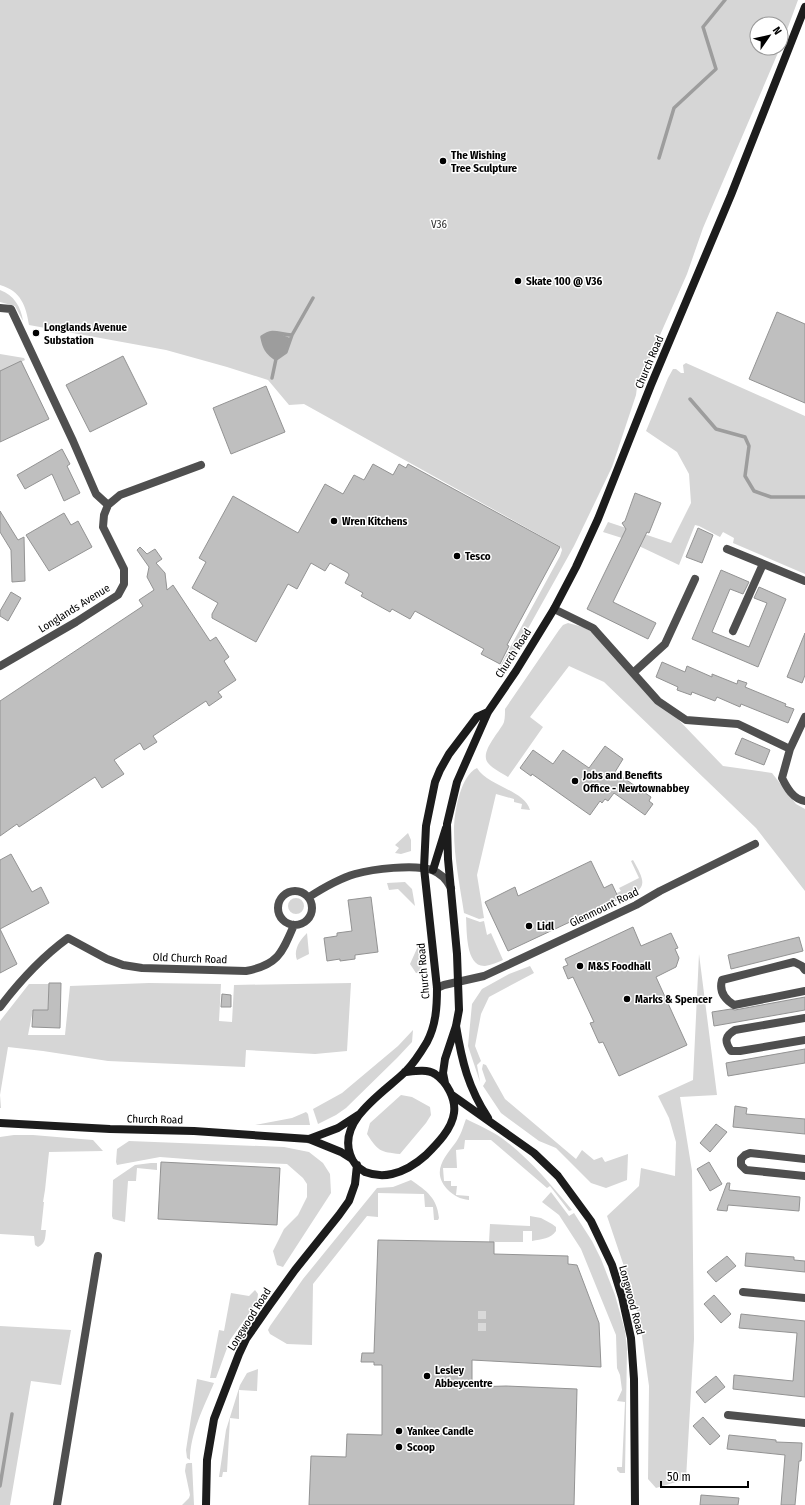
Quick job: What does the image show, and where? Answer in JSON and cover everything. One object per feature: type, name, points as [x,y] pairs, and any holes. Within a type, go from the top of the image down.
[{"type":"street","name":"Church Road","points":[[445,1083],[445,1059],[456,1026],[459,1010],[459,982],[448,859],[447,824],[457,782],[488,712],[516,671],[554,609],[576,567],[598,519],[632,433],[715,234],[805,7]]},
{"type":"street","points":[[0,308],[11,309],[73,441],[96,494],[108,505],[120,495],[201,465]]},
{"type":"street","name":"Longlands Avenue","points":[[0,666],[76,622],[118,595],[124,584],[124,569],[103,527],[104,515],[108,505]]},
{"type":"street","points":[[727,549],[805,581]]},
{"type":"street","points":[[733,631],[763,564]]},
{"type":"street","points":[[633,673],[665,644],[695,579]]},
{"type":"street","points":[[554,609],[593,628],[658,701],[686,720],[738,724],[790,749]]},
{"type":"street","name":"Church Road","points":[[405,1072],[416,1060],[428,1040],[437,1008],[437,988],[424,868],[426,826],[435,782],[449,754],[477,717],[488,712]]},
{"type":"street","points":[[805,716],[790,749],[782,778],[786,787],[798,800],[805,801]]},
{"type":"street","points":[[433,870],[447,824]]},
{"type":"street","name":"Glenmount Road","points":[[437,988],[484,976],[636,904],[755,844]]},
{"type":"street","points":[[308,897],[335,882],[355,874],[393,868],[424,868],[433,870],[444,877],[451,889]]},
{"type":"street","points":[[294,890],[305,893],[308,897],[311,902],[311,913],[305,922],[294,925],[284,921],[280,916],[277,906],[278,901],[284,893],[294,890]]},
{"type":"street","name":"Old Church Road","points":[[4,996],[52,950],[68,938],[107,959],[123,965],[142,968],[246,971],[261,968],[277,957],[287,942],[294,925]]},
{"type":"street","points":[[805,970],[802,966],[794,962],[722,980],[721,984],[723,995],[727,1001],[734,1005],[805,991]]},
{"type":"street","points":[[0,1007],[4,996]]},
{"type":"street","points":[[805,1018],[735,1030],[729,1034],[726,1040],[731,1051],[740,1051],[805,1040]]},
{"type":"street","points":[[456,1026],[466,1074],[479,1103],[490,1120]]},
{"type":"street","points":[[427,1071],[435,1074],[445,1083],[452,1095],[454,1113],[448,1129],[419,1162],[404,1171],[387,1176],[364,1171],[354,1162],[348,1150],[351,1129],[360,1114],[370,1102],[405,1072],[427,1071]]},
{"type":"street","name":"Longwood Road","points":[[452,1095],[490,1120],[534,1153],[558,1176],[591,1221],[612,1265],[622,1297],[631,1338],[634,1387],[635,1505]]},
{"type":"street","name":"Church Road","points":[[308,1139],[338,1128],[360,1114]]},
{"type":"street","name":"Church Road","points":[[0,1123],[110,1129],[194,1131],[308,1139],[341,1152],[354,1162]]},
{"type":"street","points":[[805,1159],[750,1153],[741,1159],[741,1165],[746,1170],[805,1176]]},
{"type":"street","name":"Longwood Road","points":[[206,1505],[207,1460],[214,1419],[239,1354],[246,1339],[269,1306],[349,1201],[355,1184],[354,1162]]},
{"type":"street","points":[[56,1505],[98,1256]]},
{"type":"street","points":[[743,1292],[805,1298]]},
{"type":"street","points":[[728,1414],[805,1423]]},
{"type":"green space","name":"V36","points":[[0,0],[798,0],[789,24],[789,16],[749,16],[749,56],[777,56],[703,228],[687,274],[637,387],[636,395],[612,467],[574,546],[505,670],[500,666],[560,556],[562,550],[561,547],[304,404],[289,405],[268,380],[166,350],[29,325],[24,306],[18,295],[0,285]]},
{"type":"green space","points":[[0,290],[13,298],[19,306],[23,321],[15,306],[0,302]]},
{"type":"green space","points":[[0,354],[24,358],[25,360],[0,372]]},
{"type":"green space","points":[[686,363],[805,416],[805,574],[733,543],[734,538],[723,532],[720,537],[695,525],[679,565],[622,538],[603,532],[608,522],[671,543],[691,503],[689,474],[677,452],[646,431],[673,369],[684,373],[683,365]]},
{"type":"green space","points":[[568,623],[583,627],[597,635],[723,766],[772,773],[796,804],[805,809],[805,891],[756,828],[604,682],[569,666],[530,717],[543,727],[508,777],[488,763],[486,753],[504,722],[505,709],[559,630],[563,625]]},
{"type":"green space","points":[[477,768],[489,779],[521,798],[530,810],[521,809],[522,804],[514,802],[514,799],[496,794],[477,875],[484,918],[479,919],[464,913],[454,841],[455,815],[459,796],[466,779],[471,772]]},
{"type":"green space","points":[[408,833],[411,840],[411,851],[401,854],[395,853],[399,848],[395,845]]},
{"type":"green space","points":[[633,860],[641,876],[642,886],[635,893],[619,901],[617,893],[621,891],[619,888],[639,878],[631,861]]},
{"type":"green space","points":[[405,882],[412,889],[415,906],[398,889],[389,890],[387,883]]},
{"type":"green space","points":[[296,898],[303,903],[304,906],[299,913],[296,914],[289,909],[288,906],[293,899]]},
{"type":"green space","points":[[466,917],[480,922],[484,921],[487,935],[491,933],[503,960],[485,966],[478,965],[470,954],[468,946]]},
{"type":"green space","points":[[307,933],[309,954],[297,960],[297,949]]},
{"type":"green space","points":[[419,944],[422,972],[416,973],[410,964]]},
{"type":"green space","points":[[699,954],[717,1095],[680,1097],[692,1171],[694,1339],[686,1479],[656,1488],[648,1479],[649,1386],[641,1329],[632,1290],[607,1216],[639,1186],[641,1168],[675,1176],[676,1142],[669,1118],[658,1096],[693,1080]]},
{"type":"green space","points":[[530,966],[534,973],[489,997],[481,1014],[475,1046],[481,1061],[477,1065],[480,1082],[468,1046],[472,1004],[482,989],[509,974]]},
{"type":"green space","points":[[149,983],[221,984],[219,1021],[232,1022],[234,985],[351,983],[347,1051],[315,1054],[246,1050],[245,1067],[108,1061],[8,1047],[0,1095],[0,1021],[29,984],[49,984],[48,1010],[33,1010],[28,1035],[65,1035],[70,986]]},
{"type":"green space","points":[[413,1030],[412,1042],[397,1058],[346,1108],[318,1124],[313,1109],[342,1093],[398,1046]]},
{"type":"green space","points":[[483,1064],[486,1065],[505,1099],[576,1159],[582,1150],[594,1160],[602,1157],[605,1162],[628,1154],[627,1180],[606,1188],[591,1183],[556,1148],[539,1141],[501,1113],[483,1086],[486,1081],[482,1069]]},
{"type":"green space","points":[[401,1095],[412,1097],[430,1107],[431,1115],[400,1154],[380,1150],[367,1134],[370,1123]]},
{"type":"green space","points":[[306,1112],[308,1114],[310,1125],[255,1125],[292,1118]]},
{"type":"green space","points":[[466,1119],[494,1133],[513,1147],[540,1173],[572,1210],[569,1211],[550,1186],[547,1188],[491,1140],[465,1140],[464,1149],[456,1150],[457,1168],[443,1168],[444,1181],[451,1181],[451,1186],[457,1186],[456,1195],[469,1196],[469,1200],[457,1197],[447,1189],[440,1176],[441,1164],[459,1137]]},
{"type":"green space","points":[[33,1135],[93,1140],[103,1151],[49,1152],[41,1230],[46,1230],[45,1240],[38,1247],[35,1245],[34,1236],[0,1234],[0,1137]]},
{"type":"green space","points":[[129,1141],[284,1147],[309,1152],[323,1163],[330,1174],[331,1193],[283,1267],[277,1265],[273,1251],[284,1229],[298,1215],[307,1197],[307,1184],[303,1178],[287,1164],[160,1157],[117,1165],[117,1149]]},
{"type":"green space","points":[[157,1163],[157,1170],[137,1168],[136,1181],[128,1181],[125,1222],[113,1219],[113,1180],[135,1165]]},
{"type":"green space","points":[[411,1180],[422,1188],[433,1200],[438,1211],[438,1220],[434,1220],[433,1207],[425,1207],[424,1194],[378,1193],[378,1217],[367,1216],[313,1284],[312,1345],[287,1344],[270,1334],[268,1330],[270,1326],[303,1279],[377,1188],[393,1187]]},
{"type":"green space","points":[[551,1192],[569,1216],[574,1213],[592,1241],[601,1259],[615,1295],[625,1331],[627,1349],[625,1473],[620,1473],[617,1470],[617,1467],[622,1467],[625,1402],[617,1401],[622,1390],[620,1375],[617,1368],[616,1335],[581,1249],[559,1215],[542,1202]]},
{"type":"green space","points":[[530,1216],[541,1218],[552,1224],[556,1227],[556,1231],[548,1237],[532,1241],[532,1231],[523,1231],[523,1242],[489,1242],[490,1224],[530,1226]]},
{"type":"green space","points":[[255,1290],[258,1294],[257,1302],[230,1340],[216,1378],[210,1378],[219,1330],[224,1331],[231,1293],[249,1296]]},
{"type":"green space","points":[[0,1326],[71,1330],[61,1385],[31,1381],[10,1505],[0,1505]]},
{"type":"green space","points":[[258,1369],[257,1391],[239,1390],[239,1419],[230,1418],[227,1472],[223,1472],[222,1477],[219,1477],[226,1430],[240,1385],[247,1373]]},
{"type":"green space","points":[[197,1379],[214,1383],[195,1430],[192,1440],[190,1460],[187,1458],[186,1450]]},
{"type":"green space","points":[[192,1463],[194,1505],[182,1505],[190,1495],[185,1471],[186,1464]]},
{"type":"shaded area","points":[[275,332],[290,338],[286,352],[276,359],[270,355],[263,343],[263,336],[267,333]]},
{"type":"building","points":[[777,312],[805,324],[805,403],[749,379]]},
{"type":"building","points":[[123,356],[147,404],[90,432],[66,385]]},
{"type":"building","points":[[21,361],[49,419],[0,442],[0,371]]},
{"type":"building","points":[[266,386],[285,432],[231,454],[213,408]]},
{"type":"building","points":[[62,449],[70,464],[67,466],[80,493],[64,501],[52,474],[25,489],[17,475]]},
{"type":"building","points":[[373,464],[393,475],[399,464],[406,468],[408,464],[560,547],[507,645],[509,646],[500,664],[481,654],[484,649],[415,611],[410,619],[392,609],[390,612],[361,596],[363,593],[345,583],[349,575],[348,573],[330,563],[325,571],[311,563],[297,589],[288,584],[256,642],[212,618],[212,614],[218,603],[192,588],[206,562],[199,558],[233,496],[298,533],[325,484],[343,494],[354,475],[364,480]]},
{"type":"building","points":[[635,493],[661,503],[649,533],[647,532],[613,602],[656,623],[648,639],[587,609],[626,529],[622,523],[625,521]]},
{"type":"building","points":[[0,511],[18,540],[24,537],[25,581],[12,582],[11,550],[0,532]]},
{"type":"building","points":[[64,513],[71,525],[78,521],[92,547],[49,571],[26,535]]},
{"type":"building","points":[[698,528],[713,535],[702,563],[686,557]]},
{"type":"building","points":[[140,547],[147,554],[155,549],[162,559],[156,563],[165,573],[167,590],[173,585],[210,641],[216,637],[229,657],[224,661],[236,680],[218,692],[222,697],[209,706],[206,701],[153,736],[157,742],[144,750],[140,743],[114,760],[124,774],[102,788],[95,777],[19,827],[17,824],[0,836],[0,701],[143,606],[139,600],[154,590],[147,577],[149,567],[137,550]]},
{"type":"building","points":[[721,570],[749,582],[743,594],[730,589],[712,632],[749,647],[767,603],[754,598],[759,587],[786,599],[758,667],[692,639]]},
{"type":"building","points":[[11,592],[21,598],[8,621],[0,616],[0,611]]},
{"type":"building","points":[[805,633],[805,675],[802,683],[787,677]]},
{"type":"building","points":[[662,662],[685,672],[687,666],[712,677],[712,674],[737,684],[738,680],[747,683],[745,687],[786,704],[785,706],[794,709],[788,723],[741,704],[740,707],[717,697],[715,701],[692,692],[691,695],[677,690],[678,687],[656,677]]},
{"type":"building","points":[[742,738],[770,750],[764,765],[735,754]]},
{"type":"building","name":"Jobs and Benefits Office - Newtownabbey","points":[[605,746],[623,759],[615,772],[651,797],[649,801],[653,804],[645,815],[614,793],[608,801],[605,799],[602,803],[600,801],[590,815],[532,774],[531,776],[520,768],[533,750],[553,764],[563,750],[589,768]]},
{"type":"building","points":[[11,854],[32,892],[41,887],[49,903],[0,929],[0,860]]},
{"type":"building","name":"Lidl","points":[[591,861],[604,888],[612,884],[619,899],[508,951],[485,902],[515,887],[518,896]]},
{"type":"building","points":[[371,897],[378,952],[355,955],[355,959],[327,961],[324,938],[337,936],[337,933],[352,931],[348,900]]},
{"type":"building","name":"Marks & Spencer","points":[[633,927],[641,946],[671,933],[678,948],[675,949],[679,958],[676,967],[656,977],[687,1045],[619,1076],[603,1042],[599,1043],[590,1023],[594,1022],[573,977],[568,979],[563,967],[568,965],[565,959]]},
{"type":"building","points":[[0,929],[17,964],[0,973]]},
{"type":"building","points":[[799,937],[803,951],[731,969],[728,955]]},
{"type":"building","points":[[49,983],[61,983],[60,1028],[32,1027],[33,1010],[48,1010]]},
{"type":"building","points":[[222,994],[231,995],[231,1007],[221,1007]]},
{"type":"building","points":[[805,997],[805,1010],[714,1026],[712,1012],[731,1009],[735,1010]]},
{"type":"building","points":[[805,1049],[805,1063],[728,1076],[726,1063]]},
{"type":"building","points":[[735,1106],[747,1108],[746,1114],[805,1119],[805,1134],[733,1127]]},
{"type":"building","points":[[716,1124],[727,1132],[710,1152],[700,1143]]},
{"type":"building","points":[[161,1162],[280,1168],[277,1225],[158,1219]]},
{"type":"building","points":[[709,1162],[722,1184],[710,1191],[697,1169]]},
{"type":"building","points":[[727,1183],[730,1183],[729,1190],[800,1197],[799,1211],[728,1205],[727,1211],[717,1210]]},
{"type":"building","name":"Lesley Abbeycentre","points":[[378,1240],[494,1242],[494,1254],[568,1256],[568,1264],[577,1265],[599,1323],[601,1367],[472,1360],[472,1387],[506,1386],[577,1389],[574,1505],[309,1505],[311,1456],[346,1457],[347,1434],[382,1435],[382,1365],[374,1365],[374,1362],[361,1362],[362,1353],[374,1353]]},
{"type":"building","points":[[746,1253],[794,1257],[794,1260],[805,1261],[805,1272],[745,1266]]},
{"type":"building","points":[[727,1256],[736,1266],[716,1282],[707,1272]]},
{"type":"building","points":[[714,1295],[731,1314],[721,1323],[704,1304]]},
{"type":"building","points":[[741,1314],[805,1321],[805,1397],[733,1389],[734,1375],[793,1381],[797,1333],[739,1328]]},
{"type":"building","points":[[716,1376],[725,1387],[705,1403],[696,1392]]},
{"type":"building","points":[[703,1417],[720,1436],[710,1445],[693,1426]]},
{"type":"building","points":[[729,1435],[776,1440],[776,1442],[802,1443],[795,1505],[781,1505],[785,1455],[727,1449]]},
{"type":"building","points":[[701,1495],[739,1498],[738,1505],[700,1505]]},
{"type":"waterway","points":[[659,158],[674,108],[716,69],[703,27],[725,0]]},
{"type":"waterway","points":[[272,378],[276,359],[286,352],[292,335],[313,298]]},
{"type":"waterway","points":[[276,359],[266,350],[262,337],[273,332],[292,335]]},
{"type":"waterway","points":[[690,399],[716,429],[745,437],[749,446],[745,476],[754,491],[771,497],[805,497]]},
{"type":"waterway","points":[[0,1486],[12,1414]]},
{"type":"tunnel","points":[[482,1309],[482,1331]]},
{"type":"place","name":"The Wishing Tree Sculpture","points":[[443,161]]},
{"type":"place","name":"Skate 100 @ V36","points":[[518,281]]},
{"type":"place","name":"Longlands Avenue Substation","points":[[36,333]]},
{"type":"place","name":"Wren Kitchens","points":[[334,521]]},
{"type":"place","name":"Tesco","points":[[457,556]]},
{"type":"place","name":"Jobs and Benefits Office - Newtownabbey","points":[[575,781]]},
{"type":"place","name":"Lidl","points":[[529,926]]},
{"type":"place","name":"M&S Foodhall","points":[[580,966]]},
{"type":"place","name":"Marks & Spencer","points":[[627,999]]},
{"type":"place","name":"Lesley Abbeycentre","points":[[427,1376]]},
{"type":"place","name":"Yankee Candle","points":[[399,1431]]},
{"type":"place","name":"Scoop","points":[[399,1447]]}]
